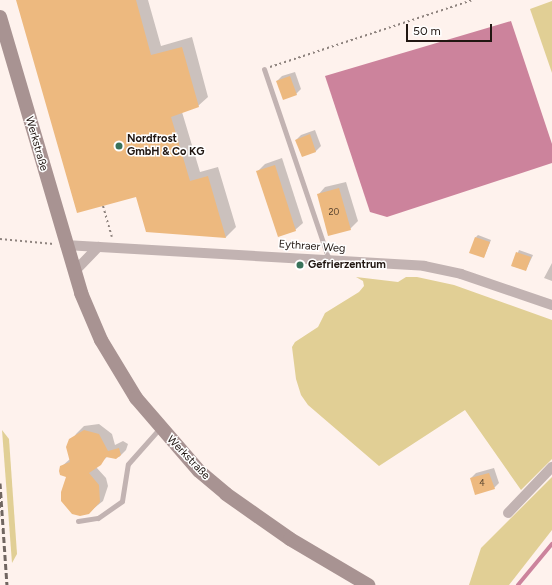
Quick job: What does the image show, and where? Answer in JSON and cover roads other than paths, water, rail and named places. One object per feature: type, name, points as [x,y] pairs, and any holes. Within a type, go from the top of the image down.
[{"type":"main road","name":"Werkstraße","points":[[0,16],[65,245],[86,306],[112,360],[136,398],[160,429],[199,471],[255,516],[368,585]]},
{"type":"street","name":"Eythraer Weg","points":[[65,245],[424,266],[461,274],[552,306]]},
{"type":"street","points":[[74,272],[98,247]]},
{"type":"street","points":[[508,513],[552,467]]},
{"type":"lane","points":[[264,69],[329,260]]},
{"type":"lane","points":[[78,521],[98,518],[122,502],[128,464],[160,429]]},
{"type":"waterway","points":[[518,585],[552,544]]},
{"type":"railway","points":[[0,483],[7,585]]},
{"type":"place","name":"Nordfrost GmbH & Co KG","points":[[119,146]]},
{"type":"place","name":"Gefrierzentrum","points":[[300,265]]}]
